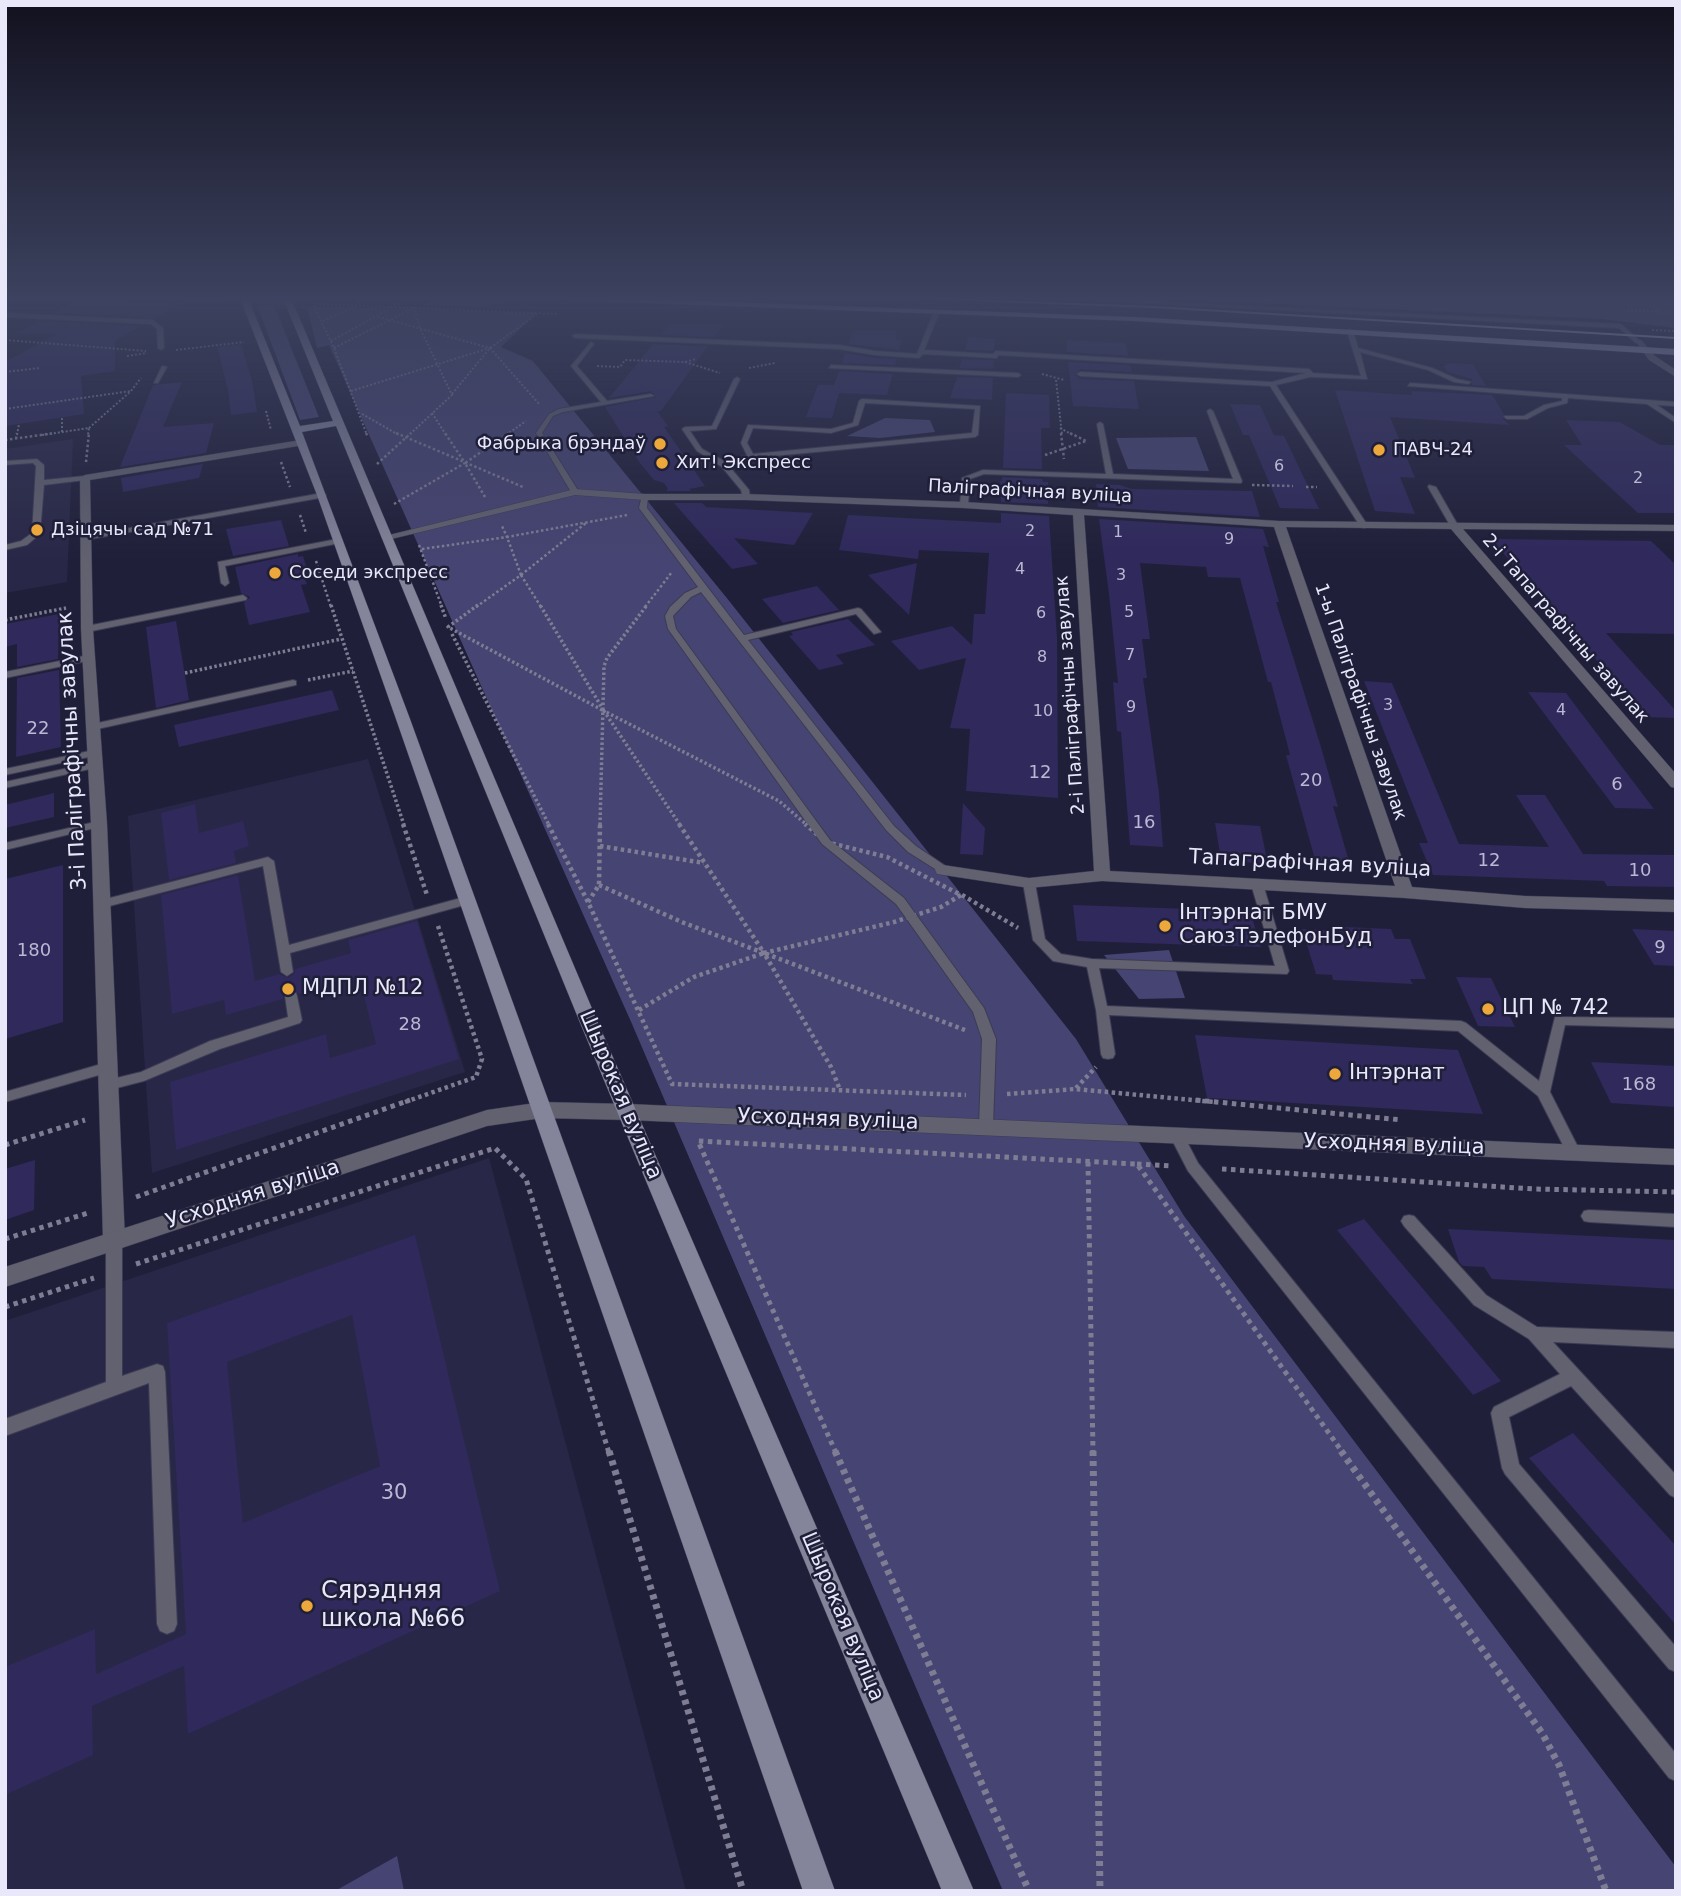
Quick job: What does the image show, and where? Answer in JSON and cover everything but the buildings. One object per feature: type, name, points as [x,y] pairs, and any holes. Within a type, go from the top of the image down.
[{"type":"main road","points":[[279,386],[322,495],[468,900],[819,1891]]},
{"type":"main road","name":"Шырокая вуліца","points":[[325,386],[958,1891]]},
{"type":"main road","points":[[298,436],[340,423]]},
{"type":"street","points":[[85,478],[275,447],[298,436]]},
{"type":"street","name":"3-і Паліграфічны завулак","points":[[85,478],[89,658],[99,824],[114,1240]]},
{"type":"street","name":"Паліграфічная вуліца","points":[[387,537],[575,492],[644,503],[746,497],[964,505],[1279,524],[1676,528]]},
{"type":"street","name":"2-і Паліграфічны завулак","points":[[1078,512],[1102,876]]},
{"type":"street","name":"1-ы Паліграфічны завулак","points":[[1279,524],[1405,892]]},
{"type":"street","name":"2-і Тапаграфічны завулак","points":[[1455,527],[1676,784]]},
{"type":"street","points":[[1659,528],[1676,542]]},
{"type":"street","name":"Тапаграфічная вуліца","points":[[943,870],[1029,883],[1102,876],[1405,892],[1525,902],[1676,906]]},
{"type":"street","name":"Усходняя вуліца","points":[[5,1277],[487,1118],[542,1110],[1676,1157]]},
{"type":"lane","points":[[591,386],[605,403]]},
{"type":"lane","points":[[733,386],[714,428],[685,429],[699,450],[725,465],[745,490],[746,497]]},
{"type":"lane","points":[[1274,386],[1364,526]]},
{"type":"lane","points":[[1431,386],[1676,404]]},
{"type":"lane","points":[[575,492],[539,433],[551,415],[561,410],[651,396]]},
{"type":"lane","points":[[1507,417],[1525,418],[1546,406],[1565,402],[1564,396]]},
{"type":"lane","points":[[725,465],[751,456],[975,435],[978,407],[862,401],[856,424],[831,431],[750,426],[744,443],[751,456]]},
{"type":"lane","points":[[1648,402],[1676,421]]},
{"type":"lane","points":[[964,505],[966,478],[983,472],[1238,481],[1210,411]]},
{"type":"lane","points":[[1100,424],[1110,477]]},
{"type":"lane","points":[[5,463],[34,461],[40,465],[36,534],[24,543],[5,548]]},
{"type":"lane","points":[[40,483],[85,478]]},
{"type":"lane","points":[[1432,487],[1455,527]]},
{"type":"lane","points":[[85,538],[322,495]]},
{"type":"lane","points":[[644,503],[680,559],[890,828],[912,849],[943,870]]},
{"type":"lane","points":[[225,583],[221,564],[337,541]]},
{"type":"lane","points":[[704,588],[688,595],[673,608],[669,616],[672,629],[826,842],[884,887],[913,916],[979,1011],[989,1039],[985,1127]]},
{"type":"lane","points":[[88,629],[243,598]]},
{"type":"lane","points":[[743,638],[858,611],[877,632]]},
{"type":"lane","points":[[5,675],[89,658]]},
{"type":"lane","points":[[93,727],[293,683]]},
{"type":"lane","points":[[5,772],[94,759]]},
{"type":"lane","points":[[5,785],[94,759]]},
{"type":"lane","points":[[5,847],[99,824]]},
{"type":"lane","points":[[102,904],[268,861],[286,972]]},
{"type":"lane","points":[[1029,883],[1039,940],[1057,958],[1092,963],[1283,971],[1257,884]]},
{"type":"lane","points":[[284,951],[468,900]]},
{"type":"lane","points":[[1092,963],[1108,1054]]},
{"type":"lane","points":[[109,1085],[144,1076],[215,1045],[295,1020],[291,996]]},
{"type":"lane","points":[[1102,1010],[1461,1027],[1543,1092],[1574,1153]]},
{"type":"lane","points":[[1543,1092],[1560,1020],[1676,1023]]},
{"type":"lane","points":[[5,1097],[108,1067]]},
{"type":"lane","points":[[1177,1136],[1193,1167],[1676,1771]]},
{"type":"lane","points":[[1589,1216],[1676,1221]]},
{"type":"lane","points":[[1409,1221],[1480,1300],[1535,1334],[1676,1489]]},
{"type":"lane","points":[[114,1240],[114,1387]]},
{"type":"lane","points":[[1535,1334],[1676,1340]]},
{"type":"lane","points":[[5,1428],[157,1372],[167,1624]]},
{"type":"lane","points":[[1573,1376],[1500,1413],[1511,1468],[1676,1662]]},
{"type":"path","points":[[5,440],[89,428],[134,386]]},
{"type":"path","points":[[349,386],[369,439]]},
{"type":"path","points":[[351,391],[365,386]]},
{"type":"path","points":[[448,386],[452,395]]},
{"type":"path","points":[[377,465],[459,386]]},
{"type":"path","points":[[524,386],[544,409]]},
{"type":"path","points":[[1057,386],[1065,476]]},
{"type":"path","points":[[5,409],[131,391]]},
{"type":"path","points":[[5,1239],[113,1205],[476,1077],[482,1059],[353,671],[275,447],[265,407]]},
{"type":"path","points":[[432,413],[508,537],[521,575],[604,711],[764,953],[831,1067],[840,1090]]},
{"type":"path","points":[[361,414],[405,438],[549,498]]},
{"type":"path","points":[[394,504],[465,463],[532,416]]},
{"type":"path","points":[[62,418],[62,432]]},
{"type":"path","points":[[16,439],[19,424]]},
{"type":"path","points":[[85,478],[89,428]]},
{"type":"path","points":[[1060,428],[1087,441]]},
{"type":"path","points":[[1037,457],[1102,436]]},
{"type":"path","points":[[373,452],[381,474]]},
{"type":"path","points":[[1238,481],[1258,486],[1293,486]]},
{"type":"path","points":[[390,494],[422,550],[448,626],[588,902],[672,1084],[987,1096],[1076,1089],[1409,1121]]},
{"type":"path","points":[[422,550],[631,514],[644,503]]},
{"type":"path","points":[[448,626],[521,575],[586,523]]},
{"type":"path","points":[[588,902],[599,885],[604,666],[607,658],[680,559]]},
{"type":"path","points":[[5,620],[73,607]]},
{"type":"path","points":[[448,626],[604,711],[779,801],[826,842],[887,857],[961,895],[1039,940]]},
{"type":"path","points":[[185,673],[341,639]]},
{"type":"path","points":[[293,683],[353,671]]},
{"type":"path","points":[[600,846],[705,864]]},
{"type":"path","points":[[639,1010],[694,976],[764,953],[941,907],[996,878]]},
{"type":"path","points":[[599,885],[684,923],[989,1039]]},
{"type":"path","points":[[1076,1089],[1108,1054]]},
{"type":"path","points":[[5,1144],[110,1112]]},
{"type":"path","points":[[1029,1891],[698,1141],[1193,1167],[1534,1189],[1676,1192]]},
{"type":"path","points":[[5,1307],[495,1148],[526,1179],[743,1891]]},
{"type":"path","points":[[1087,1162],[1100,1891]]},
{"type":"path","points":[[1137,1164],[1542,1733],[1559,1765],[1606,1891]]},
{"type":"shaded area","points":[[287,386],[307,386],[319,417],[300,420]]},
{"type":"shaded area","points":[[348,386],[554,386],[726,597],[1076,1039],[1184,1216],[1676,1867],[1676,1891],[1003,1891],[632,1024]]},
{"type":"shaded area","points":[[885,418],[930,420],[935,432],[880,438],[847,436]]},
{"type":"shaded area","points":[[1196,437],[1209,471],[1128,469],[1116,438]]},
{"type":"shaded area","name":"Дзіцячы сад №71","points":[[73,439],[67,582],[5,593],[5,449]]},
{"type":"shaded area","name":"МДПЛ №12","points":[[368,759],[465,1072],[152,1173],[128,816]]},
{"type":"shaded area","points":[[1169,950],[1185,998],[1139,999],[1104,955]]},
{"type":"shaded area","name":"Сярэдняя школа №66","points":[[489,1158],[686,1891],[5,1891],[5,1321]]},
{"type":"shaded area","points":[[397,1856],[404,1891],[335,1891]]},
{"type":"place","name":"Фабрыка брэндаў","points":[[660,444]]},
{"type":"place","name":"ПАВЧ-24","points":[[1379,450]]},
{"type":"place","name":"Хит! Экспресс","points":[[662,463]]},
{"type":"place","name":"Дзіцячы сад №71","points":[[37,530]]},
{"type":"place","name":"Соседи экспресс","points":[[275,573]]},
{"type":"place","name":"Інтэрнат БМУ СаюзТэлефонБуд","points":[[1165,926]]},
{"type":"place","name":"МДПЛ №12","points":[[288,989]]},
{"type":"place","name":"ЦП № 742","points":[[1488,1009]]},
{"type":"place","name":"Інтэрнат","points":[[1335,1074]]},
{"type":"place","name":"Сярэдняя школа №66","points":[[307,1606]]}]
